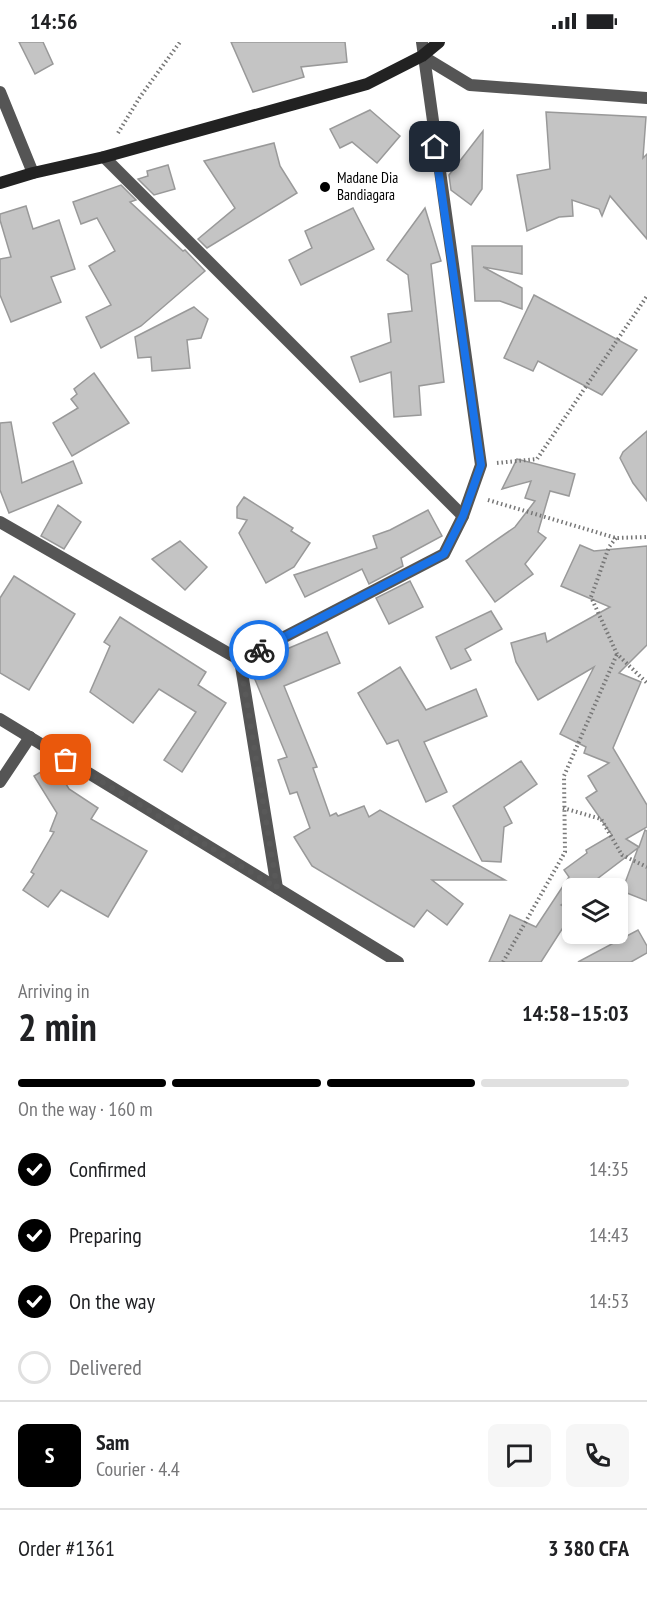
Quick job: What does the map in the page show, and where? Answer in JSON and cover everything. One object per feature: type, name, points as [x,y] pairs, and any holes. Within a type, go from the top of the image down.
[{"type":"main road","points":[[0,183],[104,157],[367,84],[422,56],[439,42]]},
{"type":"street","points":[[240,660],[444,554],[463,516],[481,465],[422,56],[422,42]]},
{"type":"street","points":[[422,56],[470,85],[647,98]]},
{"type":"street","points":[[0,92],[33,173]]},
{"type":"street","points":[[104,157],[463,516]]},
{"type":"street","points":[[0,522],[240,660]]},
{"type":"street","points":[[240,660],[277,888]]},
{"type":"street","points":[[0,719],[398,962]]},
{"type":"street","points":[[0,782],[30,737]]},
{"type":"path","points":[[104,157],[140,97],[180,42]]},
{"type":"path","points":[[481,465],[537,459],[647,296]]},
{"type":"path","points":[[470,495],[616,538],[647,537]]},
{"type":"path","points":[[616,538],[609,547],[591,597],[617,654],[647,683]]},
{"type":"path","points":[[503,962],[565,852],[564,776],[617,654]]},
{"type":"path","points":[[563,808],[601,819],[622,855],[647,867]]},
{"type":"building","points":[[19,42],[43,42],[53,64],[35,74]]},
{"type":"building","points":[[231,42],[345,42],[347,62],[301,67],[304,77],[253,92]]},
{"type":"building","points":[[370,110],[400,136],[377,163],[352,142],[340,148],[330,129]]},
{"type":"building","points":[[546,112],[646,117],[643,158],[647,154],[647,239],[610,196],[602,216],[599,209],[572,200],[573,216],[559,217],[527,231],[517,175],[550,169]]},
{"type":"building","points":[[483,131],[482,189],[471,205],[451,190],[449,175]]},
{"type":"building","points":[[274,143],[280,166],[297,193],[207,248],[198,239],[235,208],[204,161]]},
{"type":"building","points":[[168,165],[175,189],[154,195],[138,179],[148,176],[147,171]]},
{"type":"building","points":[[121,185],[136,200],[130,202],[183,251],[185,250],[205,271],[141,326],[101,348],[86,317],[111,305],[89,266],[115,251],[97,218],[81,224],[73,202]]},
{"type":"building","points":[[26,206],[33,229],[59,220],[75,269],[51,277],[61,302],[11,322],[0,295],[0,259],[11,257],[0,214]]},
{"type":"building","points":[[353,208],[374,249],[301,285],[289,260],[312,248],[305,231]]},
{"type":"building","points":[[425,208],[441,261],[431,264],[444,382],[419,386],[421,415],[394,417],[391,372],[360,382],[351,357],[391,342],[388,314],[412,311],[408,275],[387,260]]},
{"type":"building","points":[[472,246],[522,246],[522,274],[483,267],[522,288],[522,309],[500,301],[475,301]]},
{"type":"building","points":[[534,295],[637,350],[602,395],[538,361],[533,371],[504,358]]},
{"type":"building","points":[[194,307],[208,319],[201,338],[187,340],[190,368],[152,371],[151,357],[138,358],[135,337]]},
{"type":"building","points":[[94,373],[129,423],[72,456],[53,423],[78,408],[71,399],[77,394],[74,389]]},
{"type":"building","points":[[11,422],[22,483],[73,461],[82,483],[9,513],[0,490],[0,423]]},
{"type":"building","points":[[647,431],[647,501],[633,483],[620,458],[623,452]]},
{"type":"building","points":[[517,459],[575,474],[569,496],[550,491],[538,532],[546,538],[525,564],[533,574],[495,602],[466,561],[515,527],[535,501],[525,498],[531,481],[502,489]]},
{"type":"building","points":[[244,497],[293,528],[291,531],[310,543],[294,567],[266,583],[239,533],[247,520],[237,518],[237,507]]},
{"type":"building","points":[[58,505],[81,522],[64,549],[41,536]]},
{"type":"building","points":[[428,510],[442,536],[401,558],[403,566],[369,584],[362,569],[305,597],[294,575],[377,548],[373,536],[390,530]]},
{"type":"building","points":[[180,541],[207,567],[185,590],[152,559]]},
{"type":"building","points":[[580,545],[594,551],[647,546],[647,645],[619,673],[641,682],[613,748],[647,805],[647,827],[626,839],[639,847],[645,830],[647,831],[647,901],[628,893],[627,878],[638,848],[598,878],[568,878],[564,870],[587,853],[586,850],[612,835],[586,798],[597,791],[588,776],[609,763],[584,753],[586,747],[560,734],[594,667],[538,700],[516,662],[511,643],[545,633],[547,642],[610,607],[561,586]]},
{"type":"building","points":[[14,576],[75,614],[29,690],[0,673],[0,598]]},
{"type":"building","points":[[410,581],[423,607],[389,624],[376,598]]},
{"type":"building","points":[[491,611],[502,629],[465,649],[471,660],[451,669],[436,637]]},
{"type":"building","points":[[120,617],[206,672],[198,685],[226,703],[182,772],[164,760],[196,712],[159,689],[133,723],[90,692],[110,646],[104,642]]},
{"type":"building","points":[[327,632],[340,663],[284,686],[317,767],[313,768],[330,816],[336,813],[338,816],[364,806],[369,817],[380,810],[505,880],[432,880],[463,904],[447,925],[427,910],[414,927],[312,866],[294,837],[310,828],[297,792],[290,794],[278,760],[287,757],[249,665]]},
{"type":"building","points":[[400,667],[426,710],[476,689],[487,716],[424,742],[447,792],[426,802],[398,740],[387,744],[358,693]]},
{"type":"building","points":[[521,761],[537,784],[504,807],[512,823],[504,827],[501,862],[482,861],[453,806]]},
{"type":"building","points":[[54,764],[69,789],[98,808],[91,819],[147,851],[108,917],[61,890],[48,907],[23,890],[34,874],[31,872],[54,832],[50,831],[57,813],[34,776]]},
{"type":"building","points":[[562,888],[562,929],[541,962],[489,962],[510,915],[536,927]]},
{"type":"building","points":[[638,930],[647,946],[647,953],[631,962],[578,962],[612,944],[628,944],[628,935]]},
{"type":"way so far","points":[[66,760],[277,888],[240,660],[259,650]]},
{"type":"place","name":"Madane Dia Bandiagara","points":[[325,187]]},
{"type":"route","points":[[259,650],[444,554],[463,516],[481,465],[435,147]]}]
